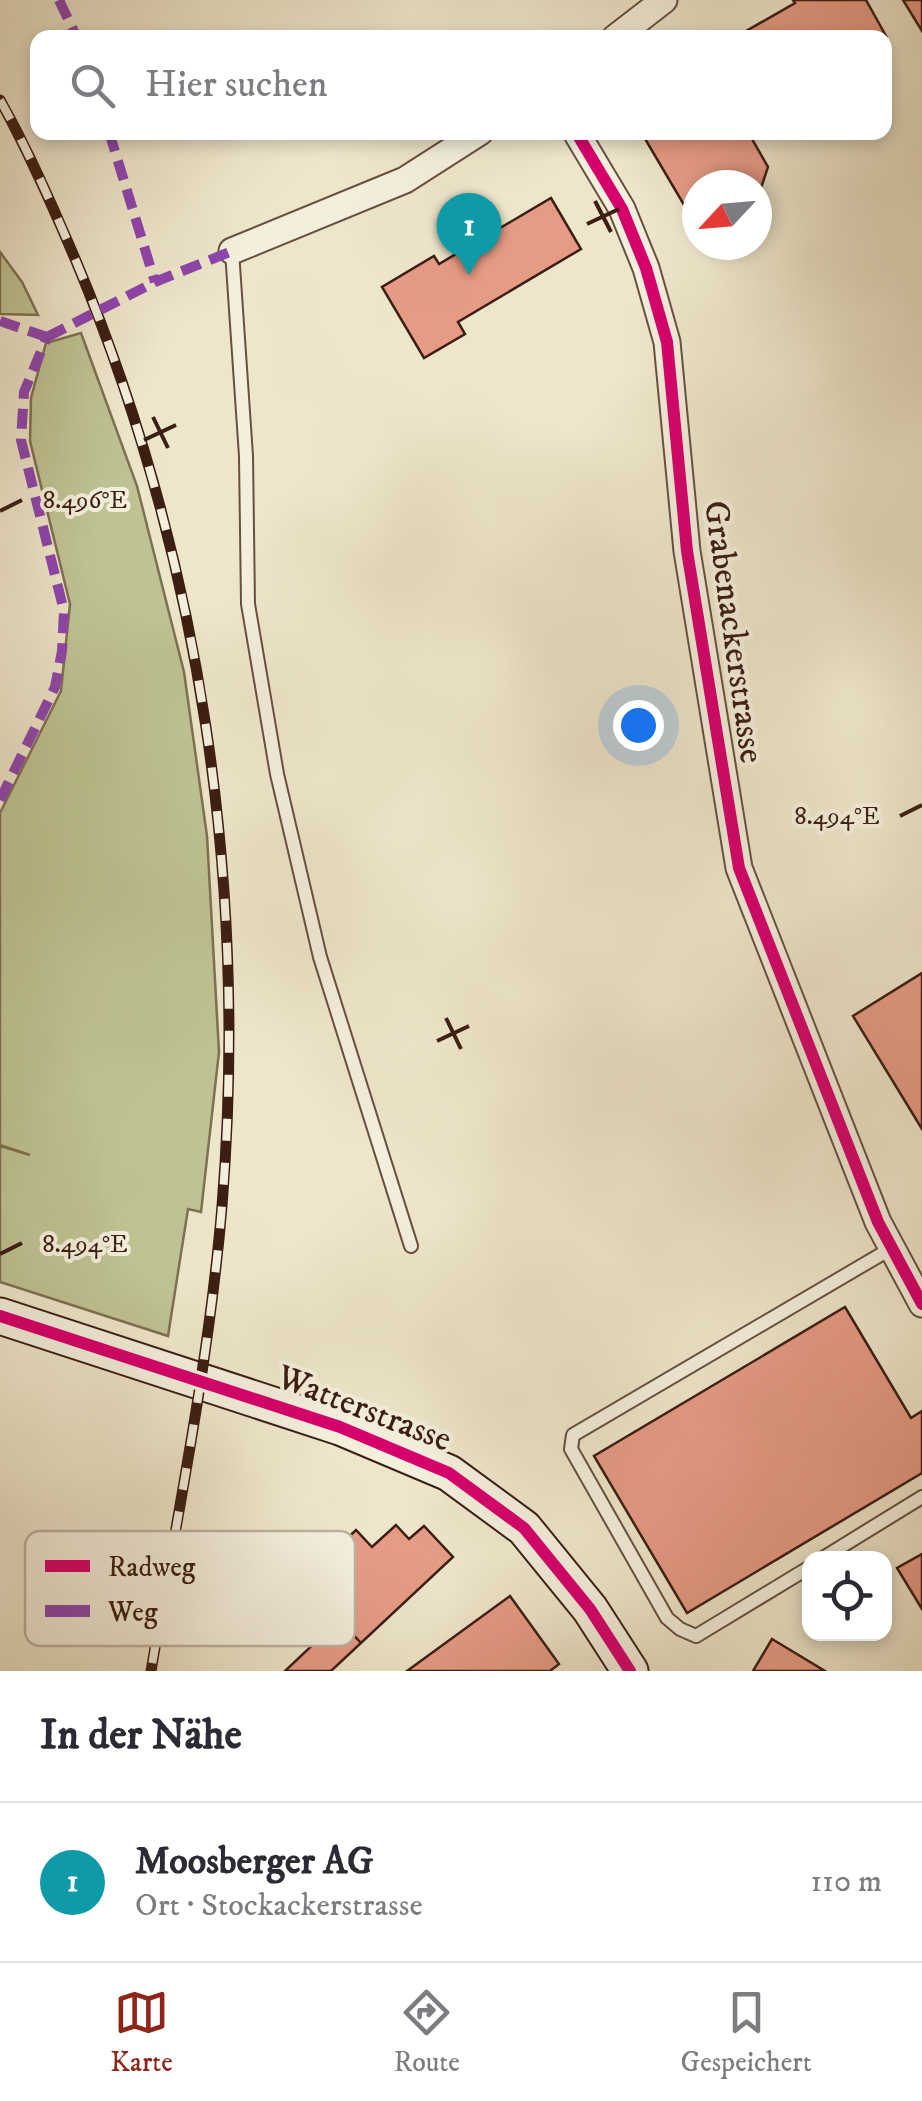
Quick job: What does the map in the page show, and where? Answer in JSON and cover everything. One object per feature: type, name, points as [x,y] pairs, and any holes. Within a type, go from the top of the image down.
[{"type":"street","points":[[625,30],[664,0]]},
{"type":"street","points":[[232,251],[405,180],[468,140]]},
{"type":"street","name":"Grabenackerstrasse","points":[[581,140],[622,208],[646,268],[667,342],[687,551],[738,868],[878,1222],[922,1304]]},
{"type":"street","name":"Watterstrasse","points":[[0,1316],[340,1428],[449,1473],[524,1528],[590,1609],[630,1671]]},
{"type":"lane","points":[[232,251],[246,456],[248,604],[277,774],[320,957],[411,1246]]},
{"type":"lane","points":[[802,1571],[696,1636],[680,1629],[668,1618],[571,1450],[573,1435],[892,1248]]},
{"type":"lane","points":[[834,1551],[922,1497]]},
{"type":"green space","points":[[0,252],[22,282],[38,315],[0,314]]},
{"type":"green space","points":[[81,333],[137,486],[184,672],[207,836],[219,1052],[201,1212],[188,1209],[168,1336],[0,1282],[0,1146],[30,1155],[0,1145],[0,813],[61,691],[70,604],[30,441],[31,398],[46,343]]},
{"type":"building","points":[[793,0],[866,0],[883,30],[748,30],[795,3]]},
{"type":"building","points":[[903,0],[922,0],[922,31]]},
{"type":"building","points":[[646,140],[753,140],[768,167],[682,170],[682,202]]},
{"type":"building","points":[[551,198],[581,249],[458,322],[465,334],[424,358],[382,287],[434,256],[439,264]]},
{"type":"building","points":[[922,973],[922,1129],[853,1016]]},
{"type":"building","points":[[845,1307],[911,1418],[922,1411],[922,1473],[687,1613],[594,1456]]},
{"type":"building","points":[[396,1525],[409,1539],[424,1526],[453,1557],[361,1643],[355,1636],[355,1531],[356,1530],[372,1547]]},
{"type":"building","points":[[922,1554],[922,1609],[897,1568]]},
{"type":"building","points":[[510,1596],[559,1664],[550,1671],[407,1671]]},
{"type":"building","points":[[355,1637],[361,1643],[331,1671],[285,1671],[311,1646],[355,1646]]},
{"type":"building","points":[[772,1639],[825,1671],[753,1671]]},
{"type":"railway","points":[[0,100],[76,261],[119,374],[155,489],[184,606],[206,725],[228,965],[228,1085],[216,1264],[175,1531]]},
{"type":"railway","points":[[151,1671],[155,1646]]},
{"type":"marked path","points":[[59,0],[73,30]]},
{"type":"marked path","points":[[111,140],[155,282]]},
{"type":"marked path","points":[[47,337],[155,282],[232,251]]},
{"type":"marked path","points":[[0,321],[47,337]]},
{"type":"marked path","points":[[0,800],[55,687],[62,651],[64,611],[21,440],[24,392],[47,337]]},
{"type":"cycle path","points":[[581,140],[622,209],[646,268],[667,342],[687,551],[739,868],[878,1222],[922,1304]]},
{"type":"cycle path","points":[[0,1316],[340,1427],[449,1473],[524,1528],[590,1609],[630,1671]]},
{"type":"place","name":"Moosberger AG","points":[[469,275]]}]
